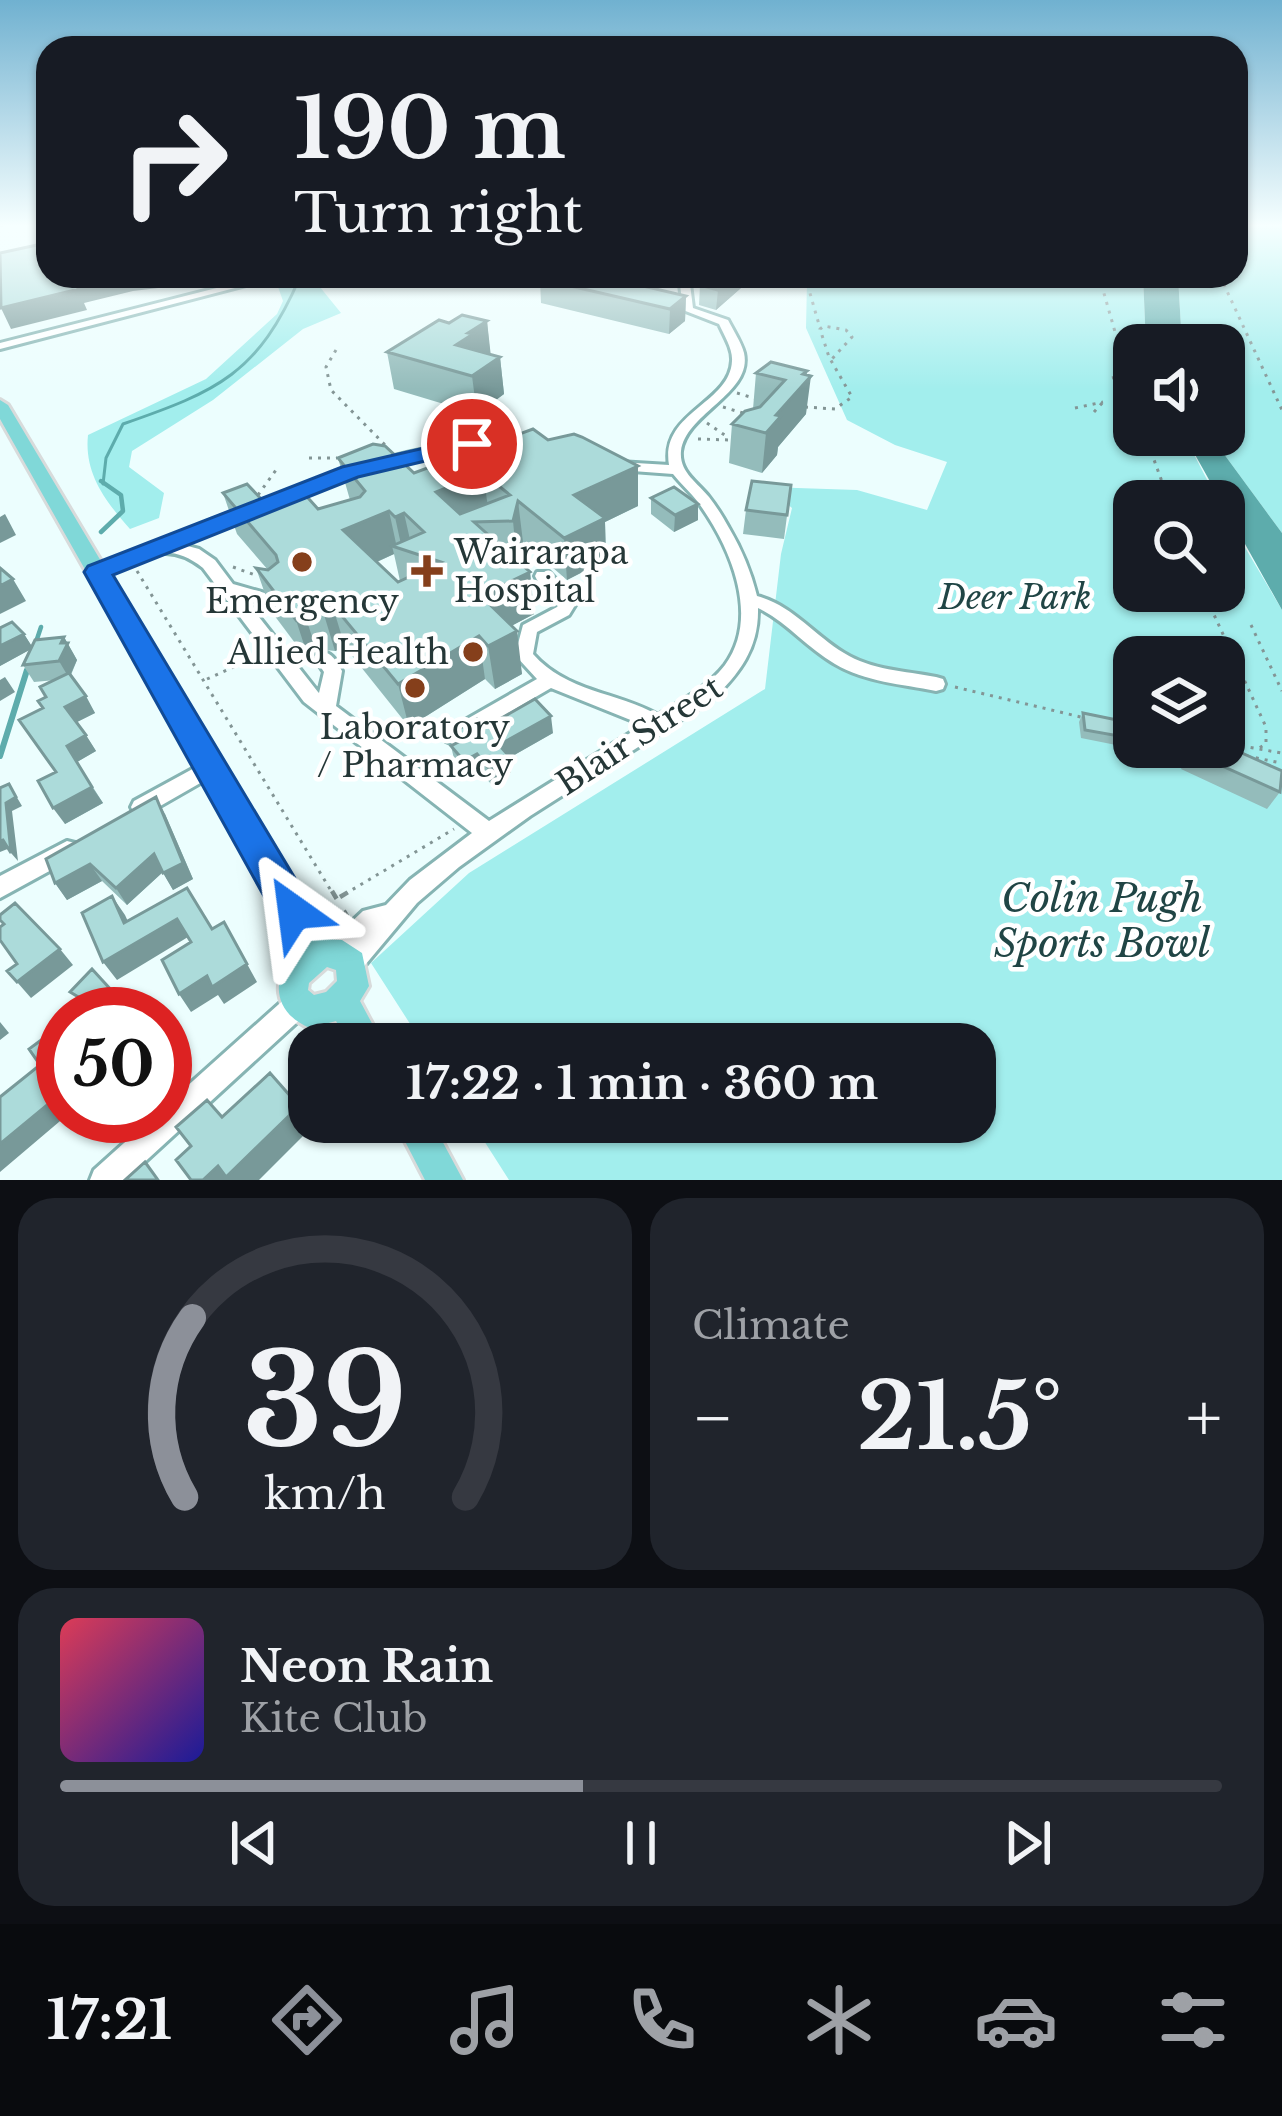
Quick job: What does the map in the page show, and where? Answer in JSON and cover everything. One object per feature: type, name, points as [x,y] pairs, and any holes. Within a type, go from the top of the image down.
[{"type":"main road","points":[[0,405],[209,768],[335,957],[353,986],[342,1001],[318,1012],[297,1005],[293,981],[303,965],[335,957]]},
{"type":"main road","points":[[342,1001],[355,1023]]},
{"type":"main road","points":[[424,1143],[445,1180]]},
{"type":"street","points":[[0,346],[230,288]]},
{"type":"street","points":[[609,465],[677,470],[678,437],[726,388],[739,364],[724,322],[688,310],[685,288]]},
{"type":"street","points":[[98,572],[316,484],[376,466],[491,442],[528,451]]},
{"type":"street","name":"Blair Street","points":[[335,957],[382,934],[388,915],[479,826],[659,725],[737,669],[748,645],[749,600],[734,548],[699,494],[677,470]]},
{"type":"street","points":[[316,484],[334,502]]},
{"type":"street","points":[[242,513],[249,529]]},
{"type":"street","points":[[167,546],[193,552],[228,588],[310,697],[479,826]]},
{"type":"street","points":[[543,576],[569,602],[563,611],[530,629],[524,648],[530,664],[548,681],[637,710],[659,725]]},
{"type":"street","points":[[228,588],[280,603]]},
{"type":"street","points":[[749,600],[770,602],[806,639],[855,667],[936,684]]},
{"type":"street","points":[[323,657],[332,671],[326,708]]},
{"type":"street","points":[[453,736],[548,681]]},
{"type":"street","points":[[120,820],[209,768]]},
{"type":"street","points":[[0,888],[80,843]]},
{"type":"street","points":[[104,1180],[297,1005]]},
{"type":"path","points":[[794,404],[830,410],[848,403],[852,390],[831,360],[808,288]]},
{"type":"path","points":[[1102,288],[1113,325]]},
{"type":"path","points":[[1226,288],[1282,410]]},
{"type":"path","points":[[820,329],[838,328],[852,337],[831,360]]},
{"type":"path","points":[[336,350],[326,367],[331,390],[401,460]]},
{"type":"path","points":[[726,388],[772,398]]},
{"type":"path","points":[[726,388],[765,401]]},
{"type":"path","points":[[1075,408],[1104,401],[1094,412]]},
{"type":"path","points":[[710,404],[752,415]]},
{"type":"path","points":[[695,420],[728,440]]},
{"type":"path","points":[[678,437],[739,443]]},
{"type":"path","points":[[309,458],[346,458]]},
{"type":"path","points":[[242,513],[276,470]]},
{"type":"path","points":[[226,563],[265,580]]},
{"type":"path","points":[[141,565],[136,571],[340,897],[350,923]]},
{"type":"path","points":[[1213,612],[1266,727],[1266,744],[1257,749]]},
{"type":"path","points":[[1251,625],[1282,691]]},
{"type":"path","points":[[206,680],[273,649]]},
{"type":"path","points":[[936,684],[1102,721]]},
{"type":"path","points":[[1245,747],[1282,753]]},
{"type":"path","points":[[1257,749],[1281,763]]},
{"type":"path","points":[[1245,756],[1281,763]]},
{"type":"path","points":[[340,897],[479,826]]},
{"type":"green space","points":[[1248,279],[1282,279],[1282,533],[1225,456],[1245,456],[1245,324],[1181,324],[1179,288],[1248,288]]},
{"type":"green space","points":[[278,288],[321,288],[341,313],[303,329],[213,400],[132,451],[129,467],[164,493],[159,518],[130,529],[98,486],[89,462],[88,435],[206,379],[277,314],[283,301]]},
{"type":"green space","points":[[807,288],[1144,288],[1145,324],[1113,324],[1113,456],[1195,456],[1207,480],[1113,480],[1113,612],[1245,612],[1245,547],[1282,610],[1282,1180],[509,1180],[485,1143],[996,1143],[996,1023],[410,1023],[371,963],[469,873],[765,689],[781,554],[792,508],[767,487],[857,490],[927,510],[947,462],[895,445],[847,420],[806,328]]},
{"type":"shaded area","points":[[1144,288],[1179,288],[1181,324],[1145,324]]},
{"type":"shaded area","points":[[1196,456],[1225,456],[1243,480],[1209,480]]},
{"type":"shaded area","points":[[1245,483],[1282,533],[1282,610],[1245,544]]},
{"type":"building","points":[[0,279],[36,279],[36,288],[79,289],[1,308]]},
{"type":"building","points":[[579,288],[652,288],[686,296],[670,309]]},
{"type":"building","points":[[462,315],[487,321],[456,345],[500,357],[472,376],[387,352],[439,320],[449,323]]},
{"type":"building","points":[[771,362],[811,376],[766,433],[732,424],[745,411],[760,407],[785,380],[756,373]]},
{"type":"building","points":[[533,429],[548,440],[574,434],[638,466],[574,495],[605,518],[564,538],[518,501],[513,521],[474,522],[530,572],[481,596],[517,631],[488,646],[479,636],[398,684],[332,604],[302,606],[296,620],[256,568],[268,570],[278,562],[276,555],[223,493],[247,484],[264,502],[300,489],[318,509],[360,497],[365,491],[338,458],[373,444],[385,446],[414,473]],"holes":[[[483,473],[510,495],[460,514],[436,492]],[[389,511],[395,517],[404,513],[424,532],[392,546],[441,562],[398,582],[343,530]]]},
{"type":"building","points":[[752,481],[791,485],[787,515],[746,510]]},
{"type":"building","points":[[674,487],[698,504],[675,515],[651,498]]},
{"type":"building","points":[[0,568],[13,579],[0,586]]},
{"type":"building","points":[[12,622],[24,634],[0,646],[0,628]]},
{"type":"building","points":[[64,637],[61,643],[68,643],[59,661],[23,665],[35,640]]},
{"type":"building","points":[[69,673],[86,696],[65,707],[86,735],[67,746],[92,787],[53,808],[38,781],[56,772],[19,720],[43,708],[38,701],[46,697],[40,687]]},
{"type":"building","points":[[535,699],[551,716],[499,745],[508,755],[488,767],[477,754],[464,761],[451,746],[464,739],[457,730],[477,719],[484,728]]},
{"type":"building","points":[[1083,713],[1113,719],[1113,735],[1085,730]]},
{"type":"building","points":[[1245,754],[1282,771],[1280,792],[1227,768],[1245,768]]},
{"type":"building","points":[[9,784],[16,797],[6,803],[11,853],[0,841],[0,788]]},
{"type":"building","points":[[156,797],[183,863],[163,873],[154,854],[116,888],[90,864],[55,883],[46,859]]},
{"type":"building","points":[[187,888],[212,929],[224,922],[247,964],[212,987],[207,976],[190,987],[176,987],[162,960],[191,942],[177,919],[103,962],[82,913],[112,896],[124,923]]},
{"type":"building","points":[[15,903],[60,949],[17,982],[7,971],[17,964],[0,940],[4,924],[0,915]]},
{"type":"building","points":[[92,969],[108,987],[75,987]]},
{"type":"building","points":[[36,1068],[36,1114],[0,1144],[0,1097]]},
{"type":"building","points":[[270,1073],[288,1093],[288,1117],[226,1177],[218,1166],[203,1180],[191,1180],[176,1160],[191,1146],[192,1113],[207,1100],[222,1117]]},
{"type":"building","points":[[145,1162],[158,1180],[125,1180]]},
{"type":"waterway","points":[[103,483],[106,458],[123,424],[185,401],[231,374],[268,336],[295,288]]},
{"type":"waterway","points":[[101,532],[123,511],[121,495],[103,483]]},
{"type":"waterway","points":[[36,642],[41,627]]},
{"type":"waterway","points":[[0,756],[27,670]]},
{"type":"place","name":"Emergency","points":[[302,562]]},
{"type":"place","name":"Wairarapa Hospital","points":[[427,571]]},
{"type":"place","name":"Allied Health","points":[[473,652]]},
{"type":"place","name":"Laboratory / Pharmacy","points":[[415,688]]},
{"type":"route","points":[[294,912],[98,572],[179,541],[196,529],[350,472],[472,444]]},
{"type":"park label","name":"Deer Park","points":[[1015,597]]},
{"type":"park label","name":"Colin Pugh Sports Bowl","points":[[1102,920]]}]
